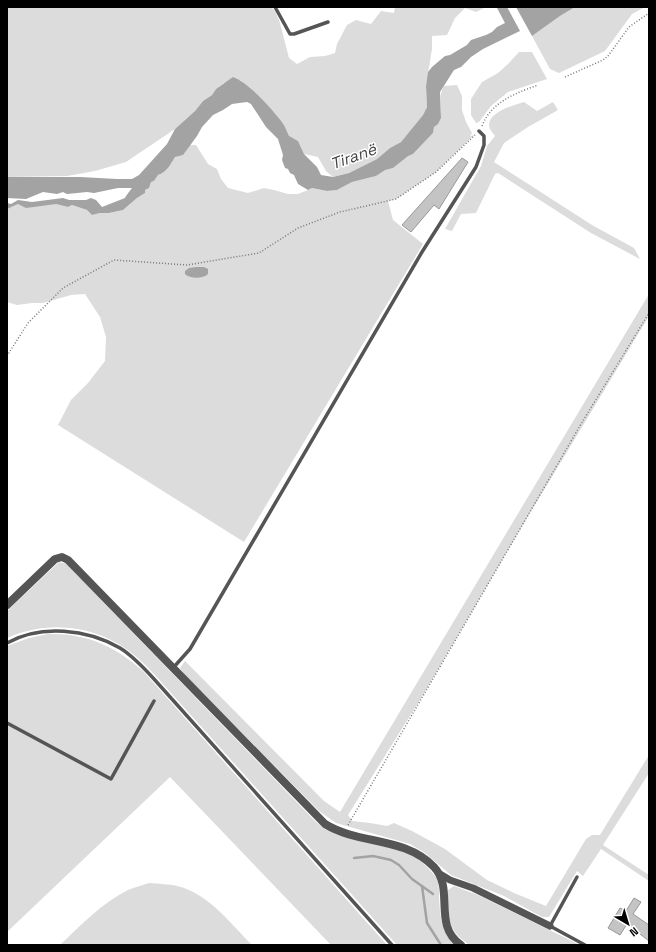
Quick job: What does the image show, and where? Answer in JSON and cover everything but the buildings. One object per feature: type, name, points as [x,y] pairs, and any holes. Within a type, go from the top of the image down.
[{"type":"street","points":[[7,605],[54,559],[62,557],[68,560],[315,816],[325,824],[334,830],[346,834],[404,847],[422,857],[440,874],[450,880],[473,888],[550,926]]},
{"type":"street","points":[[440,874],[444,890],[444,912],[446,923],[456,942],[461,945]]},
{"type":"lane","points":[[275,7],[290,34],[294,34],[328,22]]},
{"type":"lane","points":[[172,668],[190,649],[422,252],[476,167],[484,145],[484,136],[479,131]]},
{"type":"lane","points":[[7,643],[22,636],[45,632],[76,632],[93,636],[108,642],[132,657],[154,679],[392,945]]},
{"type":"lane","points":[[7,723],[111,779],[154,701]]},
{"type":"lane","points":[[577,877],[550,926],[585,945]]},
{"type":"path","points":[[565,77],[603,60],[608,56],[629,27],[649,13]]},
{"type":"path","points":[[7,356],[28,323],[63,288],[114,260],[187,265],[259,254],[298,228],[340,212],[396,199],[436,172],[479,131],[485,117],[493,107],[523,90],[538,85]]},
{"type":"path","points":[[346,834],[349,823],[581,424],[649,313]]},
{"type":"shaded area","points":[[7,7],[271,7],[275,11],[280,23],[289,58],[297,64],[310,57],[325,56],[335,53],[337,44],[347,25],[356,20],[371,24],[381,11],[394,13],[395,7],[486,7],[476,12],[465,8],[455,18],[447,35],[432,36],[432,49],[426,86],[427,107],[423,115],[401,142],[390,148],[377,159],[349,173],[333,177],[326,171],[318,157],[304,154],[298,141],[289,137],[283,123],[255,93],[240,80],[224,83],[216,89],[212,95],[203,101],[195,111],[175,129],[126,162],[95,171],[67,176],[7,177]]},
{"type":"shaded area","points":[[507,7],[520,31],[483,49],[471,57],[461,67],[454,70],[440,92],[441,118],[438,124],[434,127],[433,133],[413,154],[408,156],[393,168],[385,170],[376,176],[352,182],[337,190],[327,191],[312,188],[308,190],[298,184],[294,175],[285,168],[278,139],[266,127],[251,104],[247,102],[232,104],[213,115],[202,127],[183,155],[175,157],[166,170],[151,182],[149,188],[145,190],[145,193],[123,210],[92,215],[87,210],[72,205],[68,207],[56,204],[26,208],[18,204],[7,209],[7,203],[11,204],[18,200],[32,202],[63,198],[69,200],[86,200],[91,198],[96,200],[102,207],[125,198],[132,188],[118,188],[94,193],[87,192],[67,194],[63,192],[57,194],[43,192],[26,199],[7,198],[7,177],[132,179],[139,175],[167,144],[175,129],[195,111],[203,101],[212,95],[216,89],[233,77],[253,90],[272,110],[283,124],[289,136],[298,141],[304,154],[317,167],[321,175],[333,177],[349,173],[377,159],[390,148],[401,142],[423,115],[427,107],[426,86],[428,72],[445,56],[450,55],[467,45],[471,40],[492,32],[497,27],[505,23],[497,8]]},
{"type":"shaded area","points":[[516,7],[575,7],[532,36]]},
{"type":"shaded area","points":[[575,7],[645,7],[632,14],[605,51],[559,73],[550,69],[532,36]]},
{"type":"shaded area","points":[[519,52],[532,52],[547,79],[508,92],[491,106],[479,122],[476,123],[471,115],[471,99],[482,82],[498,73]]},
{"type":"shaded area","points":[[457,85],[462,96],[462,110],[472,133],[470,136],[474,135],[436,172],[396,199],[388,201],[393,220],[423,244],[244,542],[58,425],[71,400],[88,383],[105,361],[106,337],[100,317],[85,294],[71,295],[43,303],[17,305],[7,302],[7,209],[18,204],[56,204],[68,207],[72,205],[87,210],[92,215],[123,210],[145,193],[145,190],[149,188],[151,182],[166,170],[175,157],[183,154],[189,145],[196,145],[208,164],[217,169],[221,179],[228,188],[248,193],[264,188],[288,194],[298,194],[312,188],[327,191],[337,190],[352,182],[376,176],[385,169],[393,168],[408,155],[413,154],[433,133],[434,127],[438,123],[441,113],[441,97],[444,86]]},
{"type":"shaded area","points":[[524,102],[537,111],[553,102],[558,110],[504,143],[494,162],[592,225],[634,248],[640,259],[591,233],[498,173],[495,174],[476,213],[461,214],[452,231],[445,229],[481,166],[487,146],[495,136],[489,126],[490,120],[497,113]]},
{"type":"shaded area","points":[[204,267],[208,269],[208,274],[203,277],[196,278],[185,274],[185,271],[189,268]]},
{"type":"shaded area","points":[[649,294],[649,316],[515,538],[423,695],[348,815],[352,821],[387,826],[394,823],[412,831],[445,849],[487,880],[546,906],[586,839],[592,835],[600,835],[649,755],[649,773],[603,845],[649,875],[649,881],[601,849],[583,876],[577,871],[549,917],[542,917],[504,896],[451,875],[425,853],[410,844],[336,823],[319,811],[185,675],[180,668],[185,661],[324,801],[340,812]]},
{"type":"shaded area","points":[[59,562],[67,564],[323,828],[342,836],[404,851],[425,865],[437,879],[439,885],[442,922],[446,934],[454,945],[397,945],[154,674],[129,651],[101,635],[70,628],[54,627],[38,629],[22,632],[7,638],[7,611]]},
{"type":"shaded area","points":[[48,634],[75,636],[99,643],[122,655],[143,671],[387,945],[331,945],[170,777],[7,932],[7,646],[29,638]]},
{"type":"shaded area","points":[[149,883],[177,886],[199,895],[218,910],[252,945],[60,945],[109,901],[128,890]]},
{"type":"shaded area","points":[[454,886],[478,895],[580,945],[470,945],[457,935],[448,914],[448,890]]},
{"type":"waterway","points":[[354,858],[373,856],[391,860],[399,865],[412,879],[433,894]]},
{"type":"waterway","points":[[422,886],[427,923],[441,945]]},
{"type":"water label","name":"Tiranë","points":[[353,156]]}]
